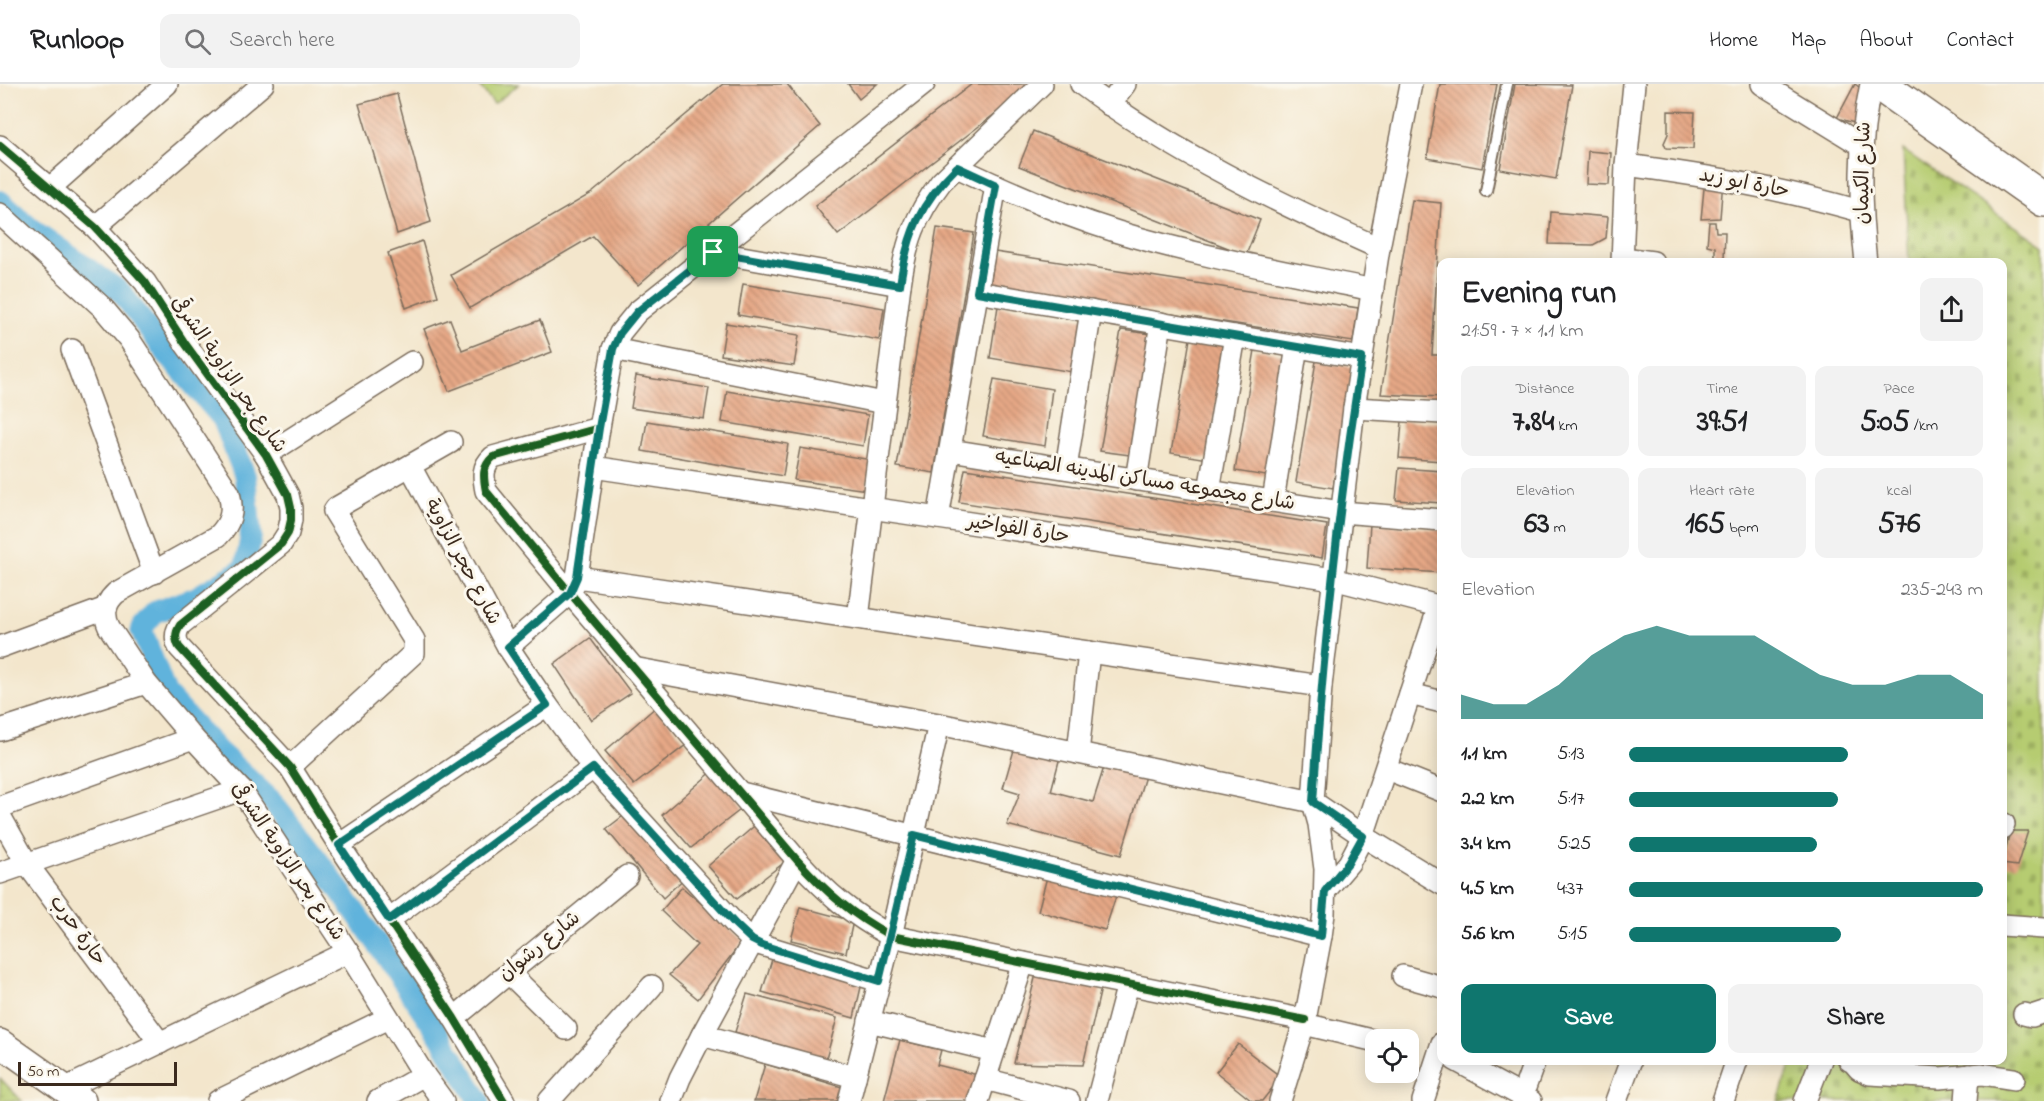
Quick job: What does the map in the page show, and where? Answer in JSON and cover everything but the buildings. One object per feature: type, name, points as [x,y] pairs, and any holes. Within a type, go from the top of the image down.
[{"type":"main road","points":[[1879,84],[2044,200]]},
{"type":"main road","points":[[1918,84],[2044,173]]},
{"type":"street","points":[[50,188],[167,84]]},
{"type":"street","points":[[95,227],[263,84]]},
{"type":"street","points":[[508,647],[573,585],[613,349],[620,333],[637,312],[924,84]]},
{"type":"street","points":[[858,618],[884,403],[909,237],[917,218],[934,190],[1042,84]]},
{"type":"street","points":[[1081,84],[1109,105],[1174,145],[1241,182],[1309,217],[1379,248]]},
{"type":"street","points":[[1109,105],[1125,84]]},
{"type":"street","points":[[1280,1101],[1305,1022],[1321,936],[1325,891],[1323,846],[1313,802],[1321,686],[1354,408],[1379,248],[1411,84]]},
{"type":"street","points":[[1622,258],[1626,165],[1634,84]]},
{"type":"street","points":[[1762,84],[1861,145]]},
{"type":"street","name":"شارع الكيمان","points":[[1866,258],[1860,211],[1861,145],[1870,84]]},
{"type":"street","name":"شارع بحر الزاوية الشرقى","points":[[0,147],[95,227],[145,282],[184,342],[266,455],[288,495],[291,520],[288,533],[281,544],[180,625],[176,636],[179,647],[290,767],[454,1018],[504,1101]]},
{"type":"street","name":"حارة ابو زيد","points":[[1626,165],[1743,182],[1792,192],[1860,211]]},
{"type":"street","points":[[957,167],[1055,210],[1117,232],[1179,249],[1372,290]]},
{"type":"street","points":[[938,518],[996,185]]},
{"type":"street","points":[[0,214],[102,306],[129,339],[229,493],[232,512],[224,530],[218,536],[116,593],[111,597],[106,608],[0,647]]},
{"type":"street","points":[[713,252],[900,285]]},
{"type":"street","points":[[977,292],[1362,358]]},
{"type":"street","points":[[1066,468],[1091,311]]},
{"type":"street","points":[[1136,480],[1161,323]]},
{"type":"street","points":[[1209,491],[1235,336]]},
{"type":"street","points":[[1273,501],[1297,346]]},
{"type":"street","points":[[613,349],[884,403]]},
{"type":"street","points":[[72,350],[154,573]]},
{"type":"street","points":[[266,455],[412,362]]},
{"type":"street","points":[[1354,408],[1437,413]]},
{"type":"street","points":[[599,428],[493,457],[486,464],[483,476],[486,490],[573,585],[633,668],[796,860],[842,906],[891,936],[1305,1022],[1365,1038]]},
{"type":"street","points":[[290,767],[414,653],[414,640],[334,511],[452,442]]},
{"type":"street","name":"شارع مجموعه مساكن المدينه الصناعيه","points":[[950,450],[1341,512],[1437,520]]},
{"type":"street","name":"شارع حجر الزاوية","points":[[410,466],[508,647],[547,705],[593,768],[735,924],[752,940],[773,949],[879,981]]},
{"type":"street","name":"حارة الفواخير","points":[[593,467],[1333,579],[1437,605]]},
{"type":"street","points":[[573,585],[858,618],[1321,686]]},
{"type":"street","name":"شارع بحر الزاوية الشرقى","points":[[106,608],[108,627],[146,683],[241,790],[443,1101]]},
{"type":"street","points":[[1325,891],[1348,863],[1363,836],[1437,615]]},
{"type":"street","points":[[1078,753],[1089,652]]},
{"type":"street","points":[[633,668],[939,724],[1313,802],[1363,836],[1437,881]]},
{"type":"street","points":[[0,730],[146,683]]},
{"type":"street","points":[[1410,694],[1437,701]]},
{"type":"street","points":[[339,845],[547,705]]},
{"type":"street","points":[[849,1101],[891,936],[939,724]]},
{"type":"street","points":[[0,807],[193,738]]},
{"type":"street","points":[[389,920],[593,768]]},
{"type":"street","points":[[1387,768],[1437,789]]},
{"type":"street","points":[[0,873],[241,790]]},
{"type":"street","points":[[741,793],[1321,936]]},
{"type":"street","name":"حارة حرب","points":[[0,816],[27,864],[160,1043]]},
{"type":"street","points":[[671,1101],[702,1035],[796,860]]},
{"type":"street","name":"شارع رشوان","points":[[454,1018],[627,876]]},
{"type":"street","points":[[2007,925],[2044,928]]},
{"type":"street","points":[[0,1043],[74,1094],[160,1043],[348,952]]},
{"type":"street","points":[[978,1101],[1023,963]]},
{"type":"street","points":[[509,973],[566,1029]]},
{"type":"street","points":[[1403,976],[1437,986]]},
{"type":"street","points":[[1097,1101],[1128,984]]},
{"type":"street","points":[[549,1101],[652,986]]},
{"type":"street","points":[[218,1101],[388,1018]]},
{"type":"street","points":[[869,1021],[994,1051]]},
{"type":"street","points":[[702,1035],[855,1077]]},
{"type":"street","points":[[1423,1101],[1438,1065]]},
{"type":"street","points":[[1467,1065],[1527,1099],[1534,1065]]},
{"type":"street","points":[[1616,1101],[1629,1065]]},
{"type":"street","points":[[1723,1101],[1735,1065]]},
{"type":"street","points":[[1805,1101],[1819,1065]]},
{"type":"street","points":[[1856,1065],[1870,1074],[1940,1078],[1982,1074],[2014,1079]]},
{"type":"street","points":[[378,1101],[424,1075]]},
{"type":"street","points":[[1966,1101],[1968,1075]]},
{"type":"street","points":[[985,1079],[1069,1101]]},
{"type":"lane","points":[[1486,191],[1507,84]]},
{"type":"green space","points":[[478,84],[519,84],[494,104]]},
{"type":"green space","points":[[1903,150],[2044,246],[2044,1101],[1778,1101],[1791,1065],[2007,1065],[2007,258],[1909,258]]},
{"type":"green space","points":[[0,1078],[22,1101],[0,1101]]},
{"type":"waterway","points":[[0,201],[30,228],[121,292],[167,354],[223,419],[245,476],[251,536],[245,568],[195,598],[155,612],[141,629],[166,694],[217,750],[272,801],[326,871],[437,1032],[479,1101]]},
{"type":"cycle path","points":[[0,146],[95,227],[145,282],[184,342],[266,455],[288,495],[291,520],[288,533],[281,544],[180,625],[176,639],[179,647],[290,767],[454,1018],[504,1101]]},
{"type":"cycle path","points":[[599,428],[493,457],[484,472],[486,491],[797,860],[840,902],[891,936],[1305,1020]]},
{"type":"route","points":[[957,167],[996,185],[977,292],[1362,358],[1321,686],[1313,802],[1363,836],[1358,848],[1338,878],[1325,891],[1321,936],[914,835],[879,981],[773,949],[752,940],[743,933],[593,768],[389,920],[339,845],[547,705],[508,647],[570,593],[577,577],[613,349],[620,333],[637,312],[713,252],[900,285],[909,237],[917,218],[941,182],[957,167]]}]
